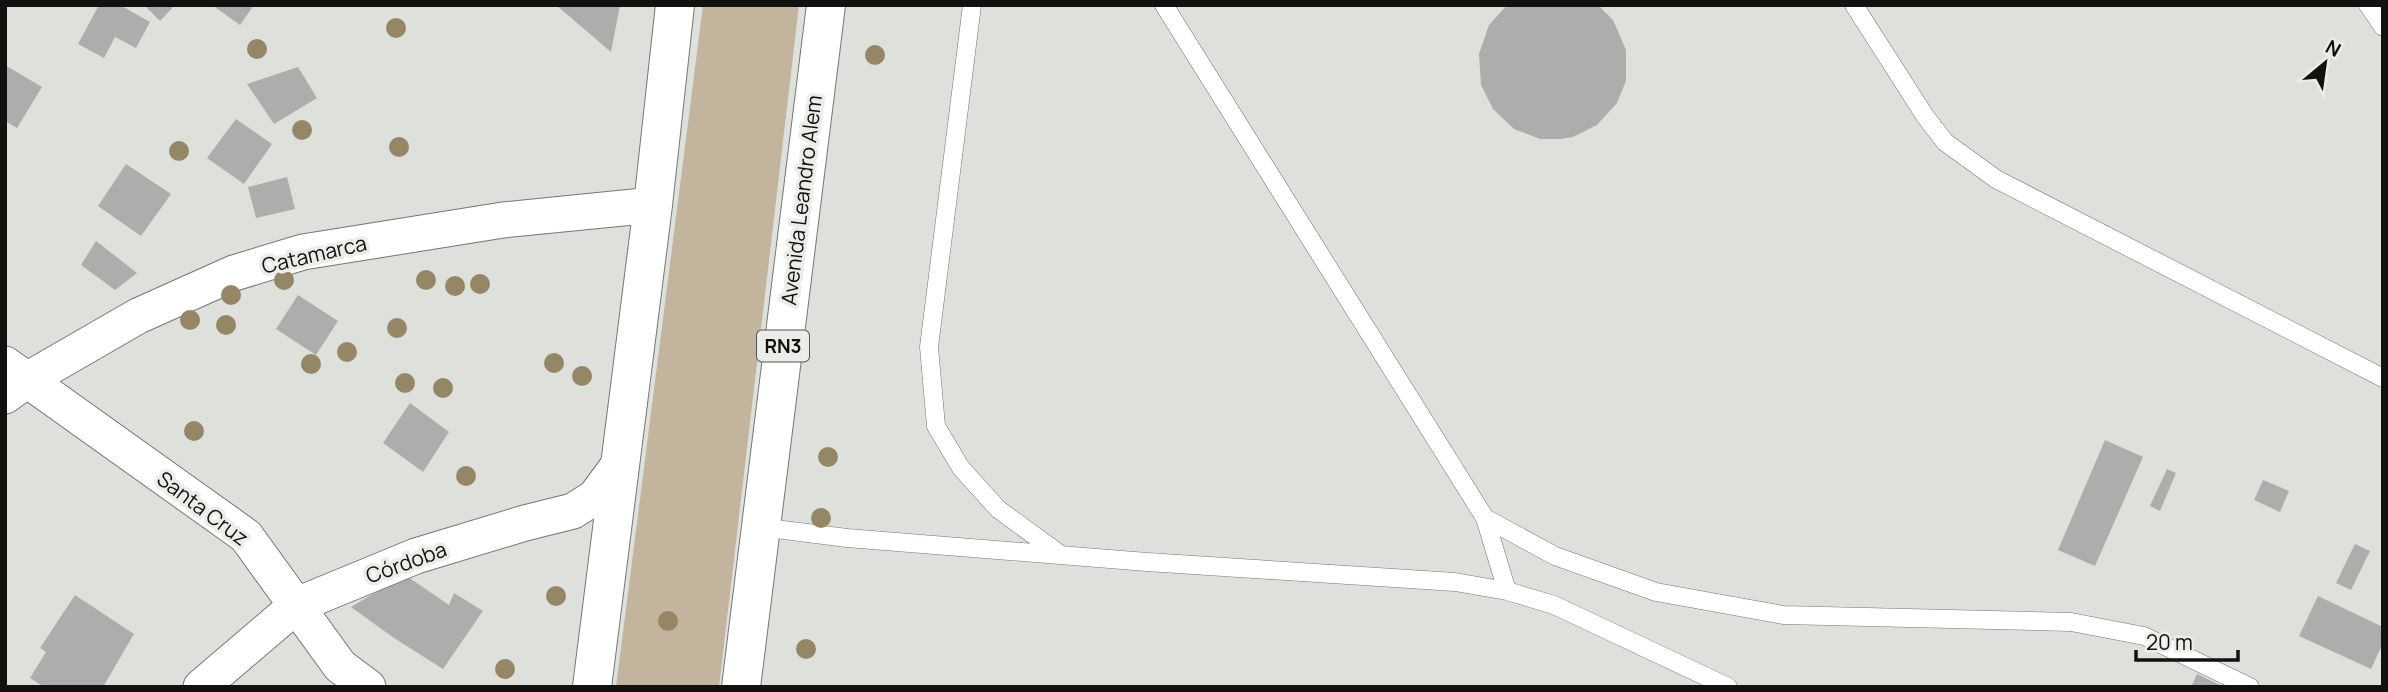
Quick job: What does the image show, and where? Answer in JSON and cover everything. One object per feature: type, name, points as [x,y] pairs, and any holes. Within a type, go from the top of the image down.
[{"type":"highway","points":[[592,687],[653,205],[675,5]]},
{"type":"highway","name":"Avenida Leandro Alem","points":[[741,687],[826,5]]},
{"type":"street","name":"Catamarca","points":[[12,380],[138,316],[234,273],[303,252],[503,220],[653,205]]},
{"type":"street","name":"Santa Cruz","points":[[12,380],[246,536],[340,666],[368,687]]},
{"type":"street","name":"Córdoba","points":[[201,687],[297,605],[415,556],[573,511],[595,497],[620,463]]},
{"type":"lane","points":[[972,5],[929,347],[936,426],[961,468],[998,509],[1061,555]]},
{"type":"lane","points":[[1164,5],[1485,518],[1507,591]]},
{"type":"lane","points":[[1854,5],[1925,116],[1945,142],[1996,179],[2383,378]]},
{"type":"lane","points":[[2368,5],[2383,27]]},
{"type":"lane","points":[[1485,518],[1555,556],[1656,592],[1783,615],[2071,622],[2144,636],[2250,687]]},
{"type":"lane","points":[[760,527],[847,538],[1061,555],[1455,582],[1507,591],[1554,605],[1728,687]]},
{"type":"shaded area","points":[[703,5],[799,5],[719,687],[616,687]]},
{"type":"building","points":[[99,5],[120,5],[150,22],[136,48],[115,37],[104,58],[78,44]]},
{"type":"building","points":[[144,5],[175,5],[160,21]]},
{"type":"building","points":[[212,5],[254,5],[240,25]]},
{"type":"building","points":[[556,5],[620,5],[611,52]]},
{"type":"building","points":[[1507,5],[1598,5],[1613,20],[1626,50],[1626,81],[1617,103],[1597,125],[1573,137],[1540,139],[1514,129],[1493,109],[1481,85],[1479,54],[1489,25]]},
{"type":"building","points":[[5,65],[42,87],[17,128],[5,121]]},
{"type":"building","points":[[298,67],[317,98],[274,124],[247,84]]},
{"type":"building","points":[[236,119],[272,144],[244,184],[207,158]]},
{"type":"building","points":[[126,164],[171,194],[141,236],[98,206]]},
{"type":"building","points":[[287,177],[295,209],[256,218],[248,187]]},
{"type":"building","points":[[96,241],[137,273],[115,290],[81,265]]},
{"type":"building","points":[[298,295],[338,321],[316,355],[276,329]]},
{"type":"building","points":[[410,403],[449,432],[423,472],[383,443]]},
{"type":"building","points":[[2105,440],[2143,457],[2095,566],[2058,550]]},
{"type":"building","points":[[2167,469],[2176,473],[2160,511],[2150,506]]},
{"type":"building","points":[[2263,480],[2289,491],[2280,512],[2254,500]]},
{"type":"building","points":[[2355,544],[2370,551],[2351,590],[2336,583]]},
{"type":"building","points":[[405,575],[449,605],[454,593],[483,611],[443,669],[351,607]]},
{"type":"building","points":[[75,595],[134,634],[103,687],[44,687],[30,678],[46,652],[40,648]]},
{"type":"building","points":[[2318,596],[2383,627],[2383,643],[2371,669],[2299,636]]},
{"type":"building","points":[[2197,674],[2224,687],[2191,687]]}]
